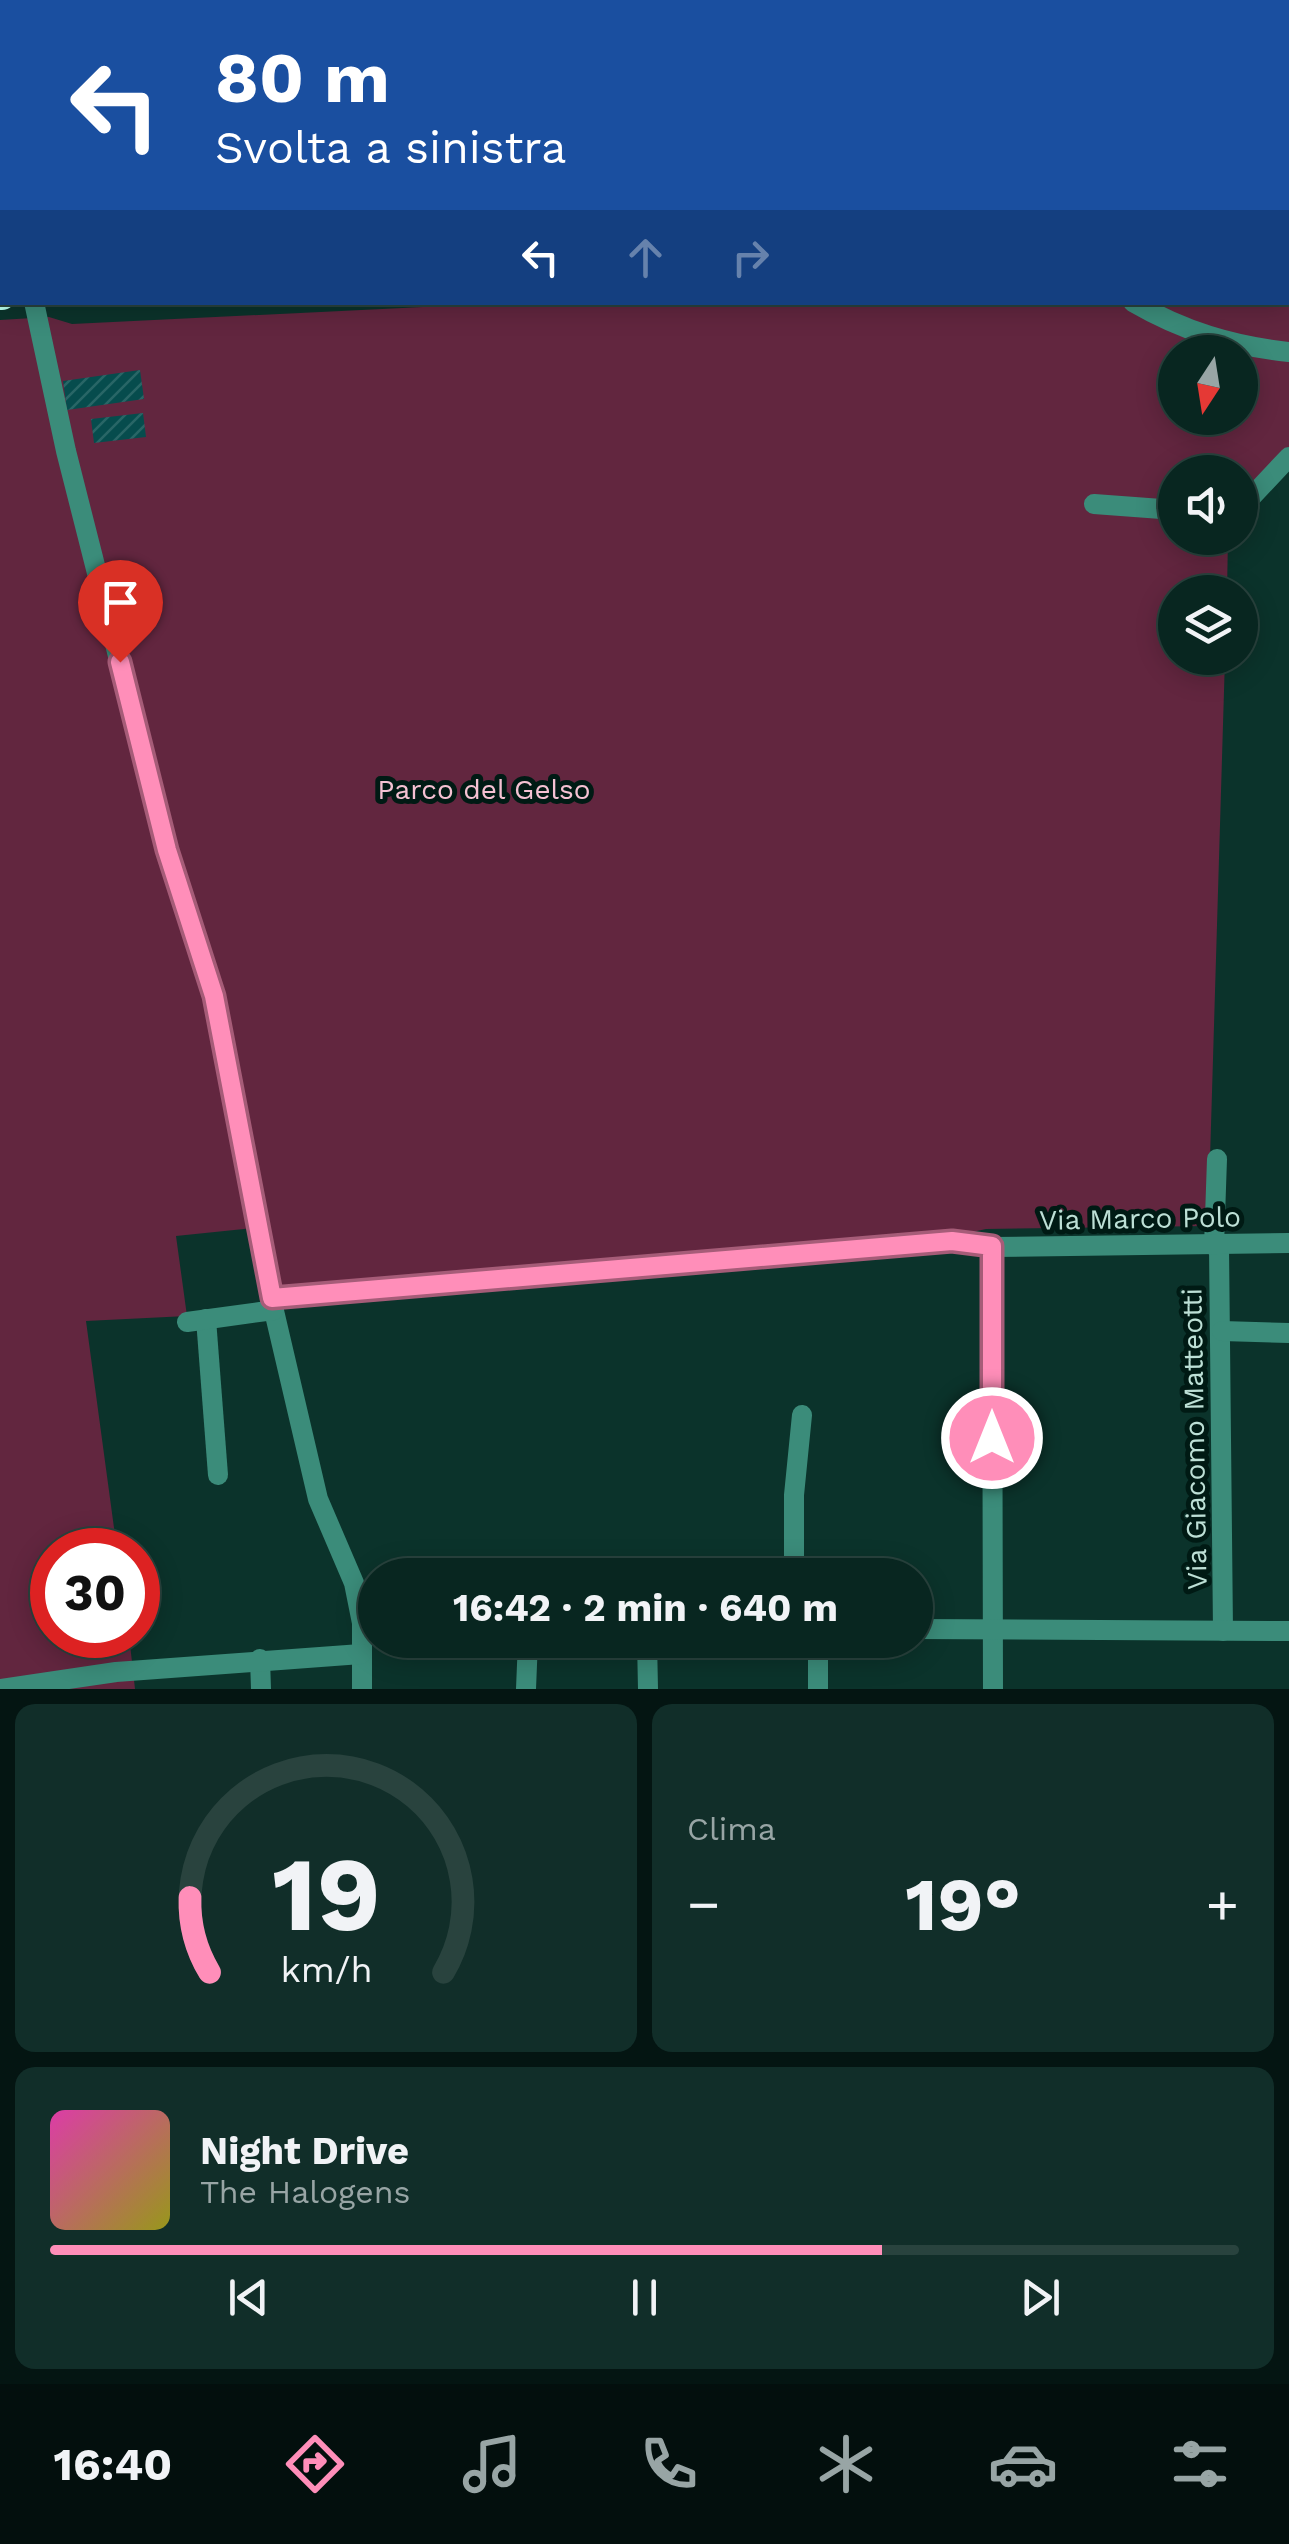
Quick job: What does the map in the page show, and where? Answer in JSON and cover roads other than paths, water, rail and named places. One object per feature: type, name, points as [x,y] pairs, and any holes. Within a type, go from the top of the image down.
[{"type":"street","points":[[35,305],[167,850],[214,996],[273,1304],[318,1500],[358,1595]]},
{"type":"street","points":[[1139,305],[1196,334],[1245,347],[1289,352]]},
{"type":"street","points":[[1258,490],[1289,456]]},
{"type":"street","points":[[1094,504],[1158,509]]},
{"type":"street","name":"Via Giacomo Matteotti","points":[[1216,1159],[1222,1331],[1223,1631]]},
{"type":"street","name":"Via Marco Polo","points":[[218,1475],[196,1320],[273,1304],[952,1241],[992,1246],[1289,1243]]},
{"type":"street","points":[[992,1246],[993,1689]]},
{"type":"street","points":[[1222,1331],[1289,1333]]},
{"type":"street","points":[[794,1558],[794,1495],[799,1478],[802,1415]]},
{"type":"street","points":[[933,1628],[1289,1631]]},
{"type":"street","points":[[0,1689],[260,1658],[358,1654]]},
{"type":"street","points":[[260,1658],[261,1689]]},
{"type":"street","points":[[361,1658],[362,1689]]},
{"type":"street","points":[[526,1689],[527,1658]]},
{"type":"street","points":[[648,1658],[648,1689]]},
{"type":"street","points":[[818,1658],[818,1689]]},
{"type":"park label","name":"Parco del Gelso","points":[[484,789]]}]
